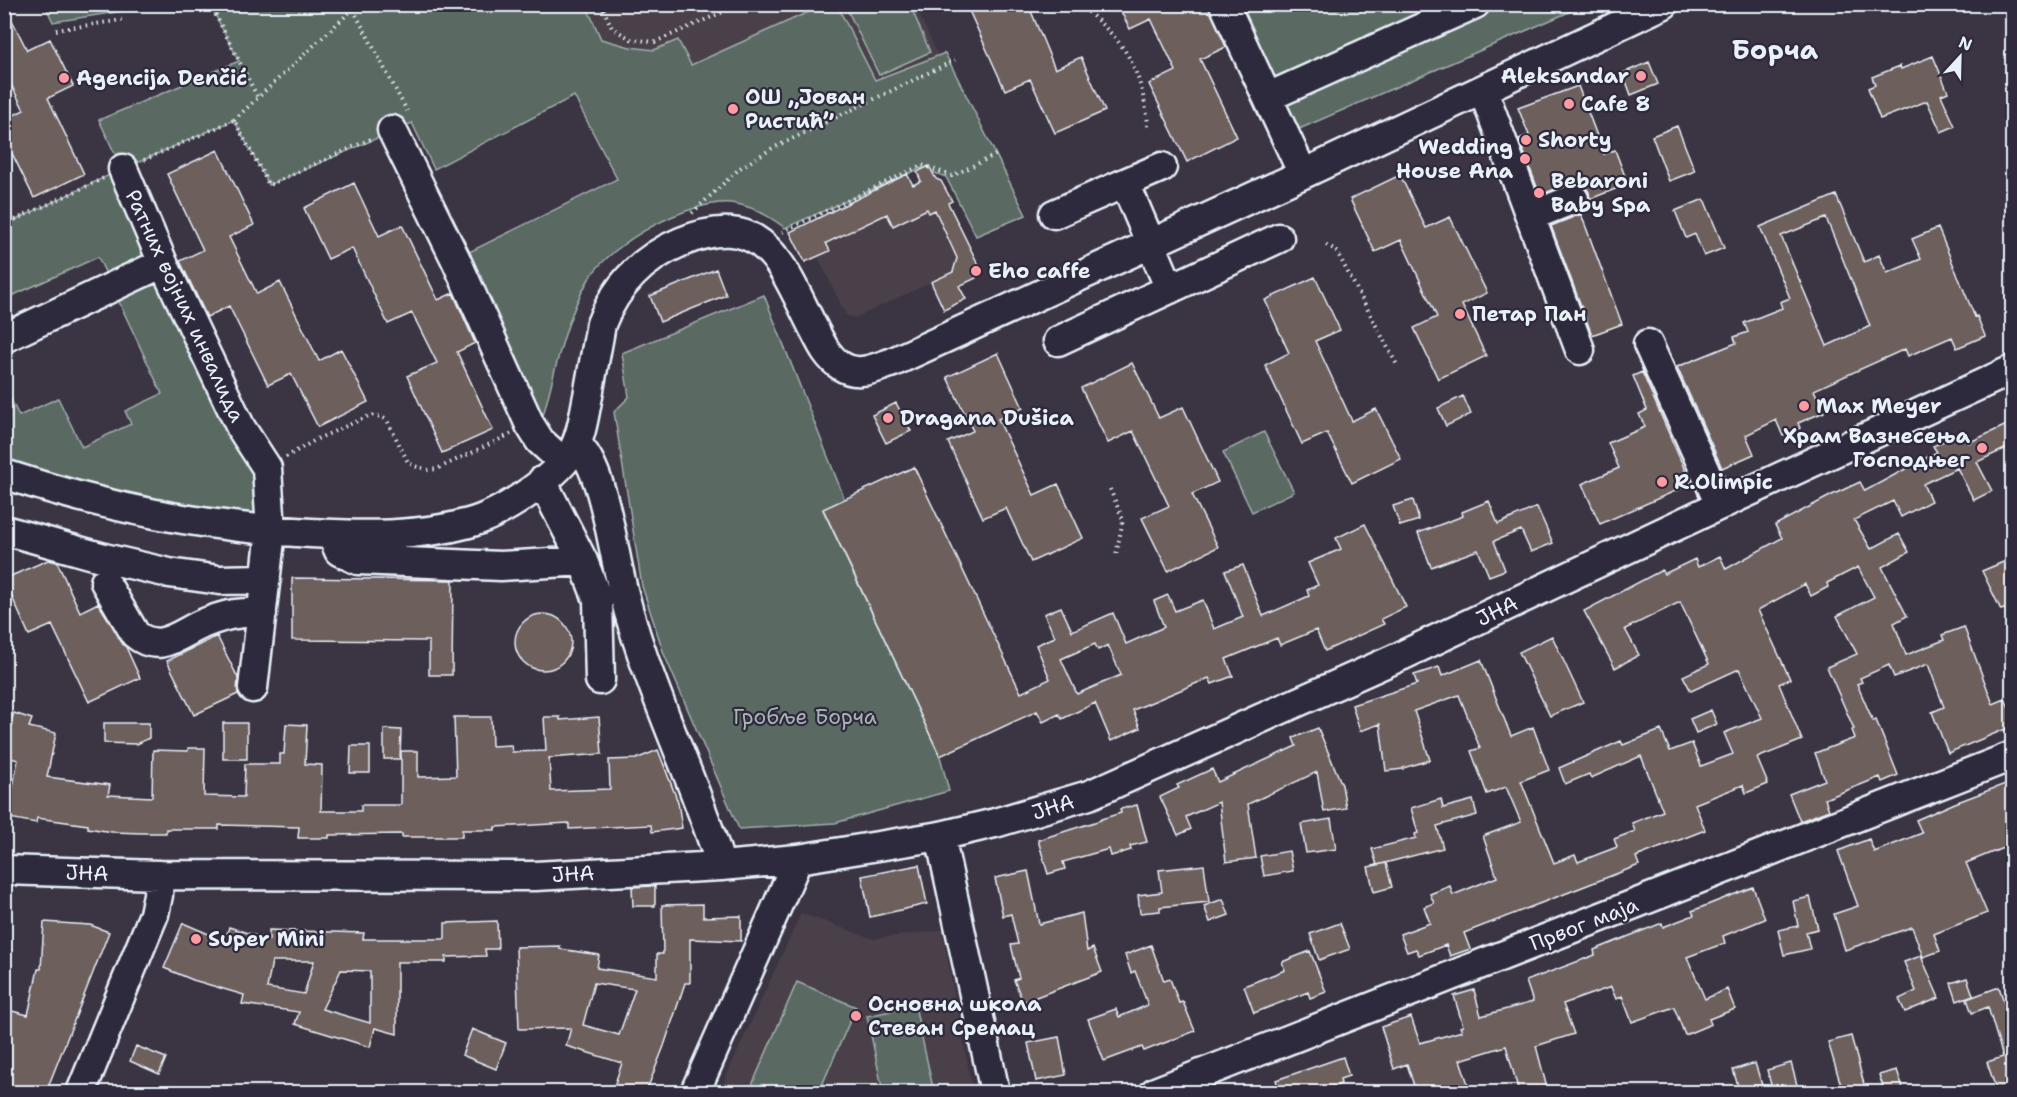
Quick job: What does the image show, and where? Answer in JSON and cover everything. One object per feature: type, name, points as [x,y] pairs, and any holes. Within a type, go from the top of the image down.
[{"type":"street","points":[[1224,4],[1303,174]]},
{"type":"street","points":[[1268,97],[1475,4]]},
{"type":"street","points":[[4,474],[113,506],[185,521],[271,531],[332,535],[396,534],[431,531],[469,523],[511,505],[542,481],[570,453],[582,424],[601,324],[614,298],[627,280],[641,266],[665,249],[710,233],[737,232],[758,240],[771,251],[785,272],[827,353],[841,366],[864,371],[893,362],[1483,90],[1622,13],[1664,4]]},
{"type":"street","points":[[1483,90],[1580,350]]},
{"type":"street","points":[[392,130],[456,260],[530,425],[540,441],[570,453],[586,455],[595,474],[609,524],[620,577],[647,667],[710,830],[721,866]]},
{"type":"street","points":[[1053,214],[1162,167]]},
{"type":"street","name":"Ратних војних инвалида","points":[[123,169],[163,264],[241,428],[267,468],[271,531],[253,688]]},
{"type":"street","points":[[1125,183],[1170,289]]},
{"type":"street","points":[[1531,216],[1574,200]]},
{"type":"street","points":[[1058,341],[1279,238]]},
{"type":"street","points":[[4,338],[163,264]]},
{"type":"street","points":[[1648,344],[1720,505]]},
{"type":"street","name":"ЈНА","points":[[4,870],[159,875],[536,876],[721,866],[798,859],[940,836],[1014,818],[1089,795],[1401,656],[2013,370]]},
{"type":"street","points":[[542,481],[583,561],[598,600],[600,680]]},
{"type":"street","points":[[4,530],[104,558],[169,573],[220,580],[266,579]]},
{"type":"street","points":[[332,535],[339,551],[358,560],[501,566],[583,561]]},
{"type":"street","points":[[105,582],[135,634],[151,643],[160,644],[169,641],[206,622],[239,612],[262,613]]},
{"type":"street","name":"Првог маја","points":[[1155,1092],[2013,756]]},
{"type":"street","points":[[940,836],[995,1092]]},
{"type":"street","points":[[695,1092],[798,859]]},
{"type":"street","points":[[81,1092],[154,914],[159,895],[159,875]]},
{"type":"path","points":[[210,4],[258,98]]},
{"type":"path","points":[[601,4],[612,27],[631,39],[655,42],[741,4]]},
{"type":"path","points":[[1079,4],[1114,36],[1130,56],[1141,87],[1148,128]]},
{"type":"path","points":[[234,120],[269,185],[400,125],[408,113],[354,7]]},
{"type":"path","name":"Ратних војних инвалида","points":[[123,169],[234,120],[354,7]]},
{"type":"path","points":[[56,30],[122,20]]},
{"type":"path","points":[[689,215],[740,168],[771,149],[955,60]]},
{"type":"path","points":[[771,251],[782,232],[922,165],[952,176],[999,153]]},
{"type":"path","points":[[4,225],[123,169]]},
{"type":"path","points":[[1326,245],[1336,250],[1397,365]]},
{"type":"path","points":[[267,468],[317,439],[371,415],[387,420],[408,462],[429,470],[436,470],[530,425]]},
{"type":"path","points":[[1110,489],[1123,520],[1116,555]]},
{"type":"shaded area","name":"ОШ „Јован Ристић”","points":[[585,5],[915,5],[940,60],[666,185]]},
{"type":"shaded area","points":[[927,209],[929,213],[935,210],[957,258],[953,272],[855,318],[846,315],[818,257],[830,251],[826,243],[887,214],[893,226]]},
{"type":"shaded area","name":"Основна школа Стеван Сремац","points":[[801,913],[873,939],[942,930],[973,1092],[719,1092]]},
{"type":"green space","points":[[1574,4],[1576,9],[1290,133],[1233,5]]},
{"type":"green space","points":[[45,5],[162,5],[53,22]]},
{"type":"green space","points":[[210,5],[586,5],[601,39],[630,47],[654,50],[678,40],[691,65],[824,5],[837,5],[875,80],[945,53],[1026,215],[976,236],[946,177],[921,168],[785,228],[760,212],[731,203],[713,204],[673,216],[632,238],[600,265],[589,279],[572,313],[560,349],[541,423],[467,253],[617,179],[574,96],[434,169],[412,123],[269,185],[234,120],[123,169],[241,428],[271,531],[5,474],[4,385],[19,416],[58,398],[82,447],[131,424],[125,411],[162,394],[98,257],[5,299],[5,225],[122,169],[99,120],[239,61]]},
{"type":"green space","points":[[845,5],[910,5],[930,52],[879,75]]},
{"type":"green space","name":"Гробље Борча","points":[[764,295],[845,500],[823,510],[940,756],[949,791],[835,823],[739,829],[664,654],[642,586],[614,412],[629,397],[622,353]]},
{"type":"green space","points":[[1264,432],[1294,492],[1252,512],[1223,452]]},
{"type":"green space","points":[[797,982],[856,1007],[819,1092],[749,1092]]},
{"type":"green space","points":[[915,1006],[933,1088],[909,1092],[883,1092],[867,1016]]},
{"type":"building","points":[[4,4],[27,50],[50,39],[73,86],[48,98],[84,174],[34,198],[4,137],[4,120],[24,110],[4,71]]},
{"type":"building","points":[[966,4],[1028,4],[1055,69],[1081,57],[1105,111],[1055,133],[1030,79],[1005,90]]},
{"type":"building","points":[[1117,4],[1208,4],[1226,47],[1200,59],[1237,137],[1187,162],[1149,84],[1176,71],[1151,19],[1130,29]]},
{"type":"building","points":[[1933,56],[1948,92],[1941,95],[1955,126],[1941,132],[1927,101],[1880,119],[1868,88],[1875,85],[1872,77],[1900,66],[1901,69]]},
{"type":"building","points":[[1649,62],[1658,84],[1631,95],[1623,73]]},
{"type":"building","points":[[1578,86],[1604,154],[1615,150],[1628,184],[1590,199],[1585,186],[1576,183],[1540,195],[1519,139],[1529,135],[1518,108]]},
{"type":"building","points":[[1677,126],[1695,171],[1669,181],[1652,136]]},
{"type":"building","points":[[218,150],[254,225],[229,237],[257,294],[280,282],[319,361],[341,349],[368,402],[318,427],[291,374],[268,385],[229,306],[207,317],[180,261],[203,250],[167,174]]},
{"type":"building","points":[[929,166],[952,201],[948,203],[979,266],[976,278],[959,286],[966,299],[944,310],[931,282],[953,272],[957,258],[935,210],[929,213],[927,209],[893,226],[887,214],[826,243],[830,251],[805,262],[790,232],[907,174],[913,185],[921,181],[917,172]]},
{"type":"building","points":[[1400,175],[1426,228],[1450,217],[1487,293],[1462,305],[1486,356],[1438,379],[1414,328],[1437,317],[1401,240],[1375,252],[1350,199]]},
{"type":"building","points":[[354,183],[379,236],[402,225],[438,300],[453,293],[475,343],[457,352],[493,430],[442,453],[407,376],[437,363],[412,313],[388,324],[352,248],[328,259],[304,208]]},
{"type":"building","points":[[1836,195],[1864,262],[1879,255],[1887,273],[1921,259],[1912,239],[1938,228],[1985,336],[1957,348],[1952,337],[1908,356],[1905,349],[1814,390],[1824,412],[1798,423],[1800,428],[1783,436],[1776,420],[1746,435],[1754,454],[1722,468],[1677,367],[1736,343],[1734,337],[1748,332],[1744,323],[1782,308],[1780,302],[1790,298],[1760,227]],"holes":[[[1826,218],[1870,326],[1827,346],[1781,236]]]},
{"type":"building","points":[[1704,199],[1724,248],[1704,256],[1695,234],[1686,238],[1675,211]]},
{"type":"building","points":[[1581,214],[1622,324],[1592,335],[1551,226]]},
{"type":"building","points":[[716,269],[726,295],[660,322],[650,296]]},
{"type":"building","points":[[1315,277],[1340,330],[1315,341],[1352,421],[1376,409],[1401,459],[1352,483],[1327,433],[1302,444],[1265,365],[1289,353],[1265,300]]},
{"type":"building","points":[[998,353],[1023,408],[998,419],[1034,495],[1058,484],[1083,538],[1031,562],[1006,508],[983,518],[948,442],[973,431],[947,377]]},
{"type":"building","points":[[1132,363],[1159,418],[1183,407],[1218,482],[1192,494],[1218,547],[1168,571],[1142,518],[1169,506],[1133,431],[1108,443],[1081,388]]},
{"type":"building","points":[[1642,372],[1691,484],[1600,524],[1582,484],[1619,468],[1608,443],[1645,427],[1639,414],[1647,410],[1633,376]]},
{"type":"building","points":[[1463,396],[1471,414],[1446,426],[1438,408]]},
{"type":"building","points":[[896,403],[911,431],[886,443],[872,415]]},
{"type":"building","points":[[2013,422],[2013,445],[1977,462],[1992,491],[1974,500],[1957,468],[1923,484],[1931,501],[1901,517],[1893,501],[1854,520],[1871,549],[1899,534],[1909,552],[1882,567],[1907,616],[1894,623],[1906,655],[1944,640],[1942,635],[1964,627],[1993,704],[2005,699],[2013,716],[2013,726],[1948,753],[1932,712],[1944,707],[1928,664],[1894,677],[1889,665],[1860,678],[1862,682],[1857,684],[1873,721],[1876,720],[1898,775],[1882,782],[1880,777],[1825,799],[1829,810],[1800,821],[1789,794],[1825,780],[1815,753],[1855,738],[1852,730],[1854,729],[1827,667],[1857,654],[1837,616],[1874,597],[1858,567],[1827,583],[1828,587],[1811,596],[1805,584],[1758,610],[1790,679],[1779,684],[1802,740],[1757,758],[1768,784],[1746,793],[1743,785],[1695,804],[1705,830],[1636,857],[1639,865],[1464,933],[1470,949],[1450,956],[1446,945],[1419,955],[1416,949],[1407,952],[1400,934],[1430,923],[1424,907],[1434,903],[1430,894],[1450,886],[1453,895],[1497,877],[1483,836],[1521,822],[1506,787],[1487,794],[1471,751],[1480,748],[1459,695],[1414,711],[1430,760],[1403,769],[1386,771],[1380,724],[1360,731],[1352,705],[1417,684],[1414,675],[1439,667],[1442,676],[1481,660],[1511,736],[1533,727],[1549,770],[1521,781],[1554,863],[1575,855],[1578,862],[1617,847],[1614,839],[1635,831],[1632,823],[1663,811],[1641,756],[1591,778],[1589,774],[1565,784],[1559,768],[1621,741],[1623,745],[1661,730],[1670,751],[1692,743],[1701,766],[1733,754],[1724,733],[1762,718],[1739,669],[1691,691],[1683,676],[1709,664],[1680,602],[1625,629],[1639,655],[1615,668],[1584,611],[1662,570],[1664,574],[1695,559],[1698,567],[1720,556],[1726,569],[1782,538],[1775,525],[1832,495],[1860,482],[1865,491],[1937,452],[1933,446],[1963,432],[1968,443]]},
{"type":"building","points":[[914,467],[1021,693],[1050,679],[1036,645],[1055,637],[1044,614],[1061,607],[1072,631],[1113,613],[1126,644],[1164,627],[1154,601],[1168,595],[1175,611],[1203,600],[1214,629],[1243,617],[1225,571],[1243,565],[1263,616],[1309,596],[1307,590],[1318,585],[1308,563],[1341,549],[1336,538],[1365,524],[1406,607],[1381,619],[1384,624],[1325,651],[1316,630],[1280,645],[1277,638],[1226,659],[1233,676],[1212,684],[1209,678],[1133,710],[1140,728],[1111,741],[1095,703],[1062,719],[1059,714],[1043,722],[1037,711],[940,756],[823,509]],"holes":[[[1095,644],[1098,650],[1108,645],[1121,675],[1077,694],[1061,659]]]},
{"type":"building","points":[[1413,500],[1419,520],[1400,526],[1393,506]]},
{"type":"building","points":[[1489,501],[1498,524],[1537,507],[1553,543],[1531,552],[1521,530],[1494,541],[1505,570],[1489,576],[1478,550],[1431,567],[1418,533],[1463,516],[1462,512]]},
{"type":"building","points":[[2013,558],[2013,606],[2001,610],[1982,571]]},
{"type":"building","points":[[48,560],[57,562],[80,612],[98,603],[126,647],[140,678],[89,702],[52,625],[29,635],[4,579]]},
{"type":"building","points":[[292,578],[453,580],[452,675],[429,675],[429,641],[292,640]]},
{"type":"building","points":[[543,614],[554,616],[563,622],[569,631],[571,642],[569,653],[563,662],[554,668],[543,670],[532,668],[523,662],[517,653],[515,642],[517,631],[523,622],[532,616]]},
{"type":"building","points":[[217,636],[238,678],[238,694],[194,715],[167,661]]},
{"type":"building","points":[[1552,636],[1583,702],[1550,716],[1519,652]]},
{"type":"building","points":[[1711,710],[1717,724],[1696,733],[1690,719]]},
{"type":"building","points":[[14,713],[32,719],[29,727],[56,733],[47,777],[110,785],[108,795],[152,797],[153,750],[188,751],[188,748],[205,748],[204,796],[244,797],[245,764],[280,764],[280,754],[284,754],[286,724],[307,725],[305,764],[322,765],[321,811],[361,811],[361,805],[401,805],[401,751],[418,751],[418,777],[456,776],[454,717],[491,717],[492,746],[511,745],[512,752],[546,751],[544,717],[560,717],[560,720],[599,717],[602,754],[549,758],[551,791],[610,789],[609,760],[636,759],[658,750],[678,802],[682,828],[652,832],[651,825],[569,829],[569,823],[495,827],[495,830],[462,830],[462,837],[402,837],[402,834],[329,835],[329,838],[298,838],[299,827],[219,825],[219,829],[166,829],[166,833],[142,833],[112,832],[88,828],[88,825],[37,818],[36,823],[4,817],[4,794],[11,796],[18,760],[4,756],[4,739]]},
{"type":"building","points":[[104,723],[149,723],[149,738],[137,744],[104,743]]},
{"type":"building","points":[[223,723],[247,723],[247,759],[223,759]]},
{"type":"building","points":[[1318,728],[1342,785],[1346,808],[1324,812],[1317,772],[1248,804],[1256,858],[1226,862],[1219,802],[1186,817],[1191,829],[1178,835],[1160,797],[1179,788],[1177,785],[1212,769],[1218,782],[1296,746],[1293,738]]},
{"type":"building","points":[[384,729],[401,730],[400,759],[384,759]]},
{"type":"building","points":[[351,746],[370,746],[370,773],[350,773]]},
{"type":"building","points":[[2013,781],[2013,844],[1966,863],[1987,913],[1934,934],[1940,951],[1923,957],[1912,927],[1845,950],[1834,914],[1858,906],[1838,851],[1869,839],[1874,852],[1922,833],[1916,820]]},
{"type":"building","points":[[1441,799],[1443,808],[1473,800],[1477,815],[1437,826],[1443,848],[1377,865],[1372,849],[1416,838],[1415,834],[1418,833],[1411,808]]},
{"type":"building","points":[[1137,805],[1147,842],[1130,846],[1131,850],[1111,856],[1109,849],[1063,862],[1065,869],[1048,874],[1038,840],[1121,813],[1120,809]]},
{"type":"building","points":[[1331,819],[1336,849],[1306,853],[1301,824]]},
{"type":"building","points":[[1289,851],[1293,871],[1264,876],[1260,856]]},
{"type":"building","points":[[1386,863],[1392,887],[1374,892],[1368,867]]},
{"type":"building","points":[[919,865],[927,904],[870,917],[862,876]]},
{"type":"building","points":[[1204,865],[1209,902],[1160,907],[1160,911],[1140,913],[1138,895],[1162,892],[1159,870]]},
{"type":"building","points":[[1028,871],[1039,924],[1082,913],[1087,951],[1093,948],[1102,972],[1023,1002],[1014,980],[1019,978],[1011,945],[1018,944],[1011,914],[1003,916],[995,878]]},
{"type":"building","points":[[655,886],[655,906],[633,906],[632,887]]},
{"type":"building","points":[[1753,887],[1765,919],[1723,936],[1725,943],[1687,957],[1705,999],[1727,989],[1735,1009],[1709,1019],[1711,1024],[1685,1035],[1674,1007],[1632,1022],[1622,996],[1616,999],[1611,987],[1563,1004],[1574,1034],[1536,1046],[1548,1092],[1519,1092],[1506,1046],[1460,1060],[1468,1084],[1440,1092],[1416,1092],[1407,1064],[1394,1069],[1381,1027],[1411,1017],[1420,1043],[1462,1031],[1460,1027],[1463,1026],[1454,996],[1474,990],[1481,1016],[1533,1002],[1526,981],[1595,955],[1594,950],[1662,923],[1663,927],[1694,915],[1692,911]]},
{"type":"building","points":[[1810,897],[1818,929],[1806,932],[1810,949],[1784,955],[1778,930],[1798,926],[1793,901]]},
{"type":"building","points":[[1223,899],[1229,915],[1210,922],[1204,906]]},
{"type":"building","points":[[703,904],[703,917],[741,916],[741,941],[690,939],[690,983],[685,983],[646,1092],[612,1092],[622,1063],[566,1046],[571,1028],[519,1029],[516,947],[560,946],[560,949],[599,955],[597,968],[657,977],[657,954],[663,954],[662,905]],"holes":[[[594,983],[635,989],[619,1035],[583,1025]]]},
{"type":"building","points":[[497,921],[498,949],[485,949],[486,956],[446,957],[446,962],[397,962],[397,1034],[375,1028],[370,1047],[295,1024],[299,1012],[242,1004],[244,995],[193,980],[164,968],[183,923],[225,941],[229,927],[269,940],[269,930],[364,933],[363,939],[445,939],[445,923]],"holes":[[[272,961],[314,961],[304,994],[267,988]],[[341,970],[370,971],[370,1023],[322,1009]]]},
{"type":"building","points":[[44,922],[90,925],[109,932],[46,1092],[4,1092],[4,1009],[28,1015],[38,969],[41,969]]},
{"type":"building","points":[[1340,923],[1350,949],[1319,960],[1310,934]]},
{"type":"building","points":[[1151,945],[1164,981],[1170,979],[1179,1003],[1183,1002],[1195,1031],[1144,1051],[1142,1047],[1104,1061],[1088,1019],[1116,1009],[1119,1017],[1148,1005],[1135,971],[1131,973],[1125,955]]},
{"type":"building","points":[[1310,951],[1326,992],[1310,998],[1308,992],[1254,1013],[1244,986],[1285,970],[1282,962]]},
{"type":"building","points":[[1921,956],[1939,998],[1905,1012],[1899,999],[1916,991],[1904,962]]},
{"type":"building","points":[[1967,978],[1973,995],[1957,1001],[1951,983]]},
{"type":"building","points":[[1999,987],[2006,1008],[2009,1007],[2013,1018],[2013,1092],[1997,1092],[1987,1062],[2003,1057],[1988,1007],[1972,1013],[1967,999]]},
{"type":"building","points":[[472,1029],[506,1043],[496,1069],[462,1055]]},
{"type":"building","points":[[1851,1036],[1865,1088],[1843,1092],[1828,1042]]},
{"type":"building","points":[[1059,1037],[1066,1075],[1036,1081],[1028,1043]]},
{"type":"building","points":[[136,1046],[166,1058],[159,1074],[130,1061]]},
{"type":"building","points":[[1343,1057],[1349,1076],[1340,1079],[1341,1084],[1314,1092],[1280,1092],[1276,1080]]},
{"type":"building","points":[[1755,1063],[1762,1085],[1740,1092],[1733,1070]]},
{"type":"building","points":[[1791,1063],[1799,1092],[1773,1092],[1767,1070]]},
{"type":"building","points":[[1897,1070],[1904,1092],[1885,1092],[1879,1075]]},
{"type":"place","name":"Aleksandar","points":[[1641,76]]},
{"type":"place","name":"Agencija Denčić","points":[[64,78]]},
{"type":"place","name":"Cafe 8","points":[[1569,104]]},
{"type":"place","name":"ОШ „Јован Ристић”","points":[[733,109]]},
{"type":"place","name":"Shorty","points":[[1526,140]]},
{"type":"place","name":"Wedding House Ana","points":[[1525,159]]},
{"type":"place","name":"Bebaroni Baby Spa","points":[[1539,193]]},
{"type":"place","name":"Eho caffe","points":[[976,271]]},
{"type":"place","name":"Петар Пан","points":[[1460,314]]},
{"type":"place","name":"Max Meyer","points":[[1804,406]]},
{"type":"place","name":"Dragana Dušica","points":[[888,418]]},
{"type":"place","name":"Храм Вазнесења Господњег","points":[[1982,448]]},
{"type":"place","name":"R.Olimpic","points":[[1662,482]]},
{"type":"place","name":"Super Mini","points":[[196,939]]},
{"type":"place","name":"Основна школа Стеван Сремац","points":[[856,1016]]},
{"type":"district","name":"Борча","points":[[1775,49]]}]
